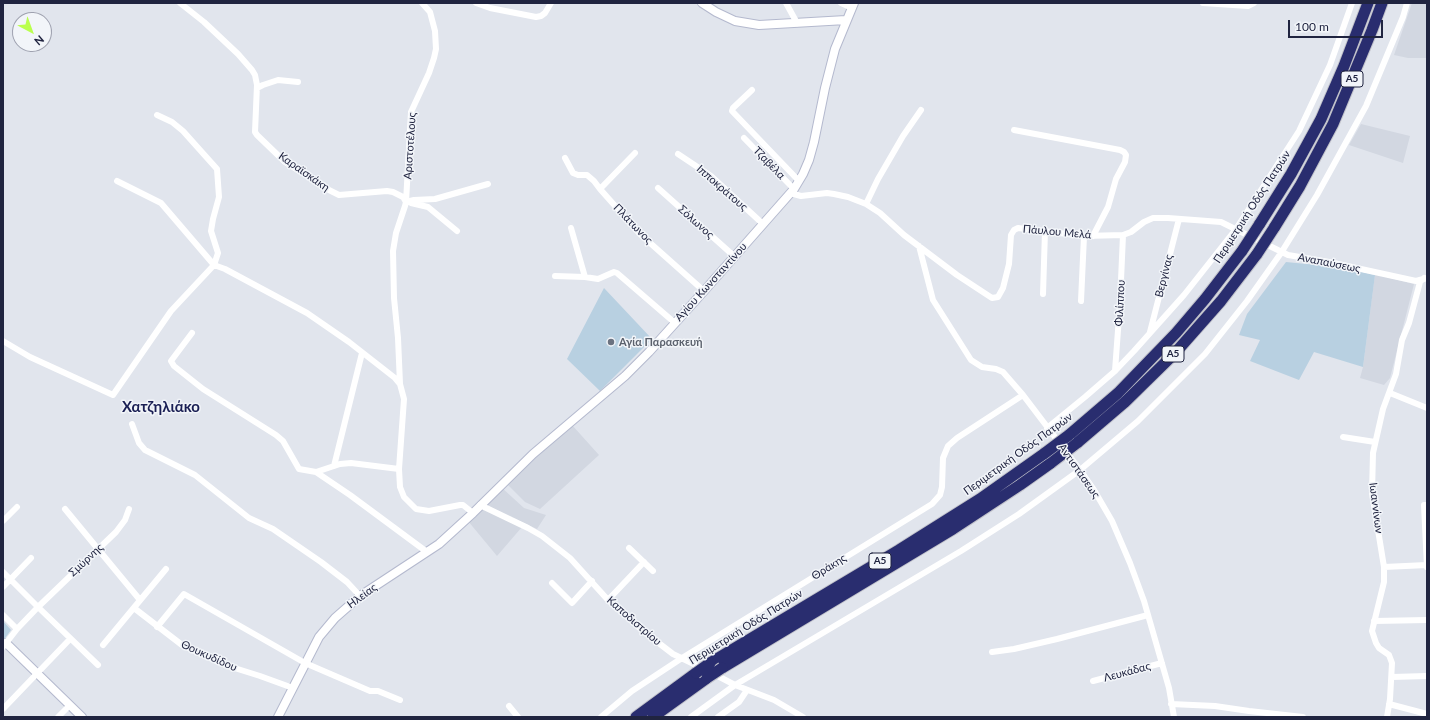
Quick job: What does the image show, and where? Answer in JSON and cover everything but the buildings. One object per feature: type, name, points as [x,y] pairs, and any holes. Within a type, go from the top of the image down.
[{"type":"highway","name":"Περιμετρική Οδός Πατρών","points":[[1073,439],[1176,333],[1205,299],[1242,251],[1291,174],[1321,119],[1344,66],[1368,3]]},
{"type":"highway","name":"Περιμετρική Οδός Πατρών","points":[[653,717],[722,668],[947,533],[1020,485],[1048,458],[1125,402],[1176,352],[1221,301],[1257,254],[1274,228],[1300,186],[1333,124],[1382,3]]},
{"type":"highway","name":"Περιμετρική Οδός Πατρών","points":[[636,717],[710,663],[1048,458]]},
{"type":"main road","points":[[702,3],[716,12],[740,22],[759,25],[846,20]]},
{"type":"main road","name":"Αγίου Κωνσταντίνου","points":[[480,505],[533,454],[620,381],[645,356],[792,191],[807,166],[812,150],[834,49],[853,6]]},
{"type":"main road","name":"Ηλείας","points":[[278,717],[319,637],[329,624],[360,596],[442,541],[480,505]]},
{"type":"main road","points":[[5,645],[82,717]]},
{"type":"street","name":"Καραϊσκάκη","points":[[180,3],[204,22],[243,59],[254,75],[257,88],[255,132],[285,162],[339,195],[387,191],[399,194],[406,202],[428,207],[456,231]]},
{"type":"street","name":"Αριστοτέλους","points":[[406,202],[411,112],[429,73],[436,49],[435,31],[427,8],[422,3]]},
{"type":"street","points":[[476,3],[490,8],[541,16],[545,13],[551,3]]},
{"type":"street","points":[[786,3],[797,23]]},
{"type":"street","points":[[841,3],[853,6]]},
{"type":"street","points":[[1203,3],[1248,6],[1254,4]]},
{"type":"street","points":[[1047,428],[1086,397],[1115,371],[1184,296],[1236,229],[1302,125],[1330,65],[1352,3]]},
{"type":"street","points":[[691,717],[735,685],[961,552],[1019,514],[1080,470],[1138,421],[1205,354],[1247,302],[1281,253],[1317,195],[1366,106],[1403,17],[1407,3]]},
{"type":"street","points":[[257,88],[278,80],[298,82]]},
{"type":"street","points":[[752,90],[733,108],[732,111],[799,181]]},
{"type":"street","points":[[866,204],[878,179],[903,136],[921,110]]},
{"type":"street","points":[[3,341],[30,357],[113,395],[171,311],[214,265],[218,253],[211,231],[219,197],[217,169],[183,131],[172,122],[156,115]]},
{"type":"street","points":[[1014,130],[1124,152],[1126,158],[1125,163],[1116,179],[1108,207],[1093,236]]},
{"type":"street","name":"Τζαβέλα","points":[[744,138],[792,191]]},
{"type":"street","points":[[600,189],[635,153]]},
{"type":"street","name":"Ιπποκράτους","points":[[678,154],[711,176],[762,224]]},
{"type":"street","name":"Πλάτωνος","points":[[565,158],[573,173],[578,175],[587,175],[640,234],[704,291]]},
{"type":"street","points":[[117,180],[161,203],[214,265],[225,269],[306,313],[388,372],[400,384]]},
{"type":"street","points":[[473,513],[463,505],[429,511],[416,508],[404,497],[400,487],[399,469],[404,398],[400,384],[398,338],[394,298],[393,251],[396,233],[406,202],[435,199],[488,184]]},
{"type":"street","name":"Σόλωνος","points":[[658,188],[734,256]]},
{"type":"street","points":[[792,191],[801,196],[827,193],[834,194],[848,197],[866,204],[880,213],[904,235],[919,246]]},
{"type":"street","name":"Πάυλου Μελά","points":[[919,246],[957,276],[988,296],[995,298],[1000,295],[1004,288],[1009,264],[1012,232],[1018,228],[1084,236],[1122,235],[1130,232],[1149,220],[1168,218],[1221,222],[1236,229]]},
{"type":"street","name":"Βεργίνας","points":[[1150,334],[1179,219]]},
{"type":"street","points":[[571,228],[585,277]]},
{"type":"street","name":"Αναπαύσεως","points":[[1236,229],[1281,253],[1288,255],[1329,262],[1416,281],[1426,277]]},
{"type":"street","points":[[1043,294],[1045,231]]},
{"type":"street","name":"Φιλίππου","points":[[1115,371],[1120,303],[1122,235]]},
{"type":"street","points":[[1081,301],[1084,236]]},
{"type":"street","name":"Αντιστάσεως","points":[[919,246],[933,300],[971,360],[982,367],[996,369],[1003,372],[1023,395],[1080,470],[1094,490],[1112,521],[1130,563],[1148,615],[1162,663],[1174,717]]},
{"type":"street","points":[[556,276],[598,279],[617,272],[675,323]]},
{"type":"street","name":"Ιωαννίνων","points":[[1386,717],[1393,667],[1391,658],[1379,648],[1372,631],[1384,582],[1384,566],[1372,493],[1372,462],[1383,409],[1396,374],[1402,340],[1420,282],[1426,277]]},
{"type":"street","points":[[192,334],[171,361],[172,364],[203,389],[276,435],[283,441],[300,469],[316,472],[350,495],[427,552]]},
{"type":"street","points":[[334,466],[362,353]]},
{"type":"street","points":[[1390,393],[1427,408]]},
{"type":"street","name":"Θράκης","points":[[601,717],[632,691],[682,658],[932,504],[940,495],[942,487],[943,458],[948,446],[957,438],[1023,395]]},
{"type":"street","points":[[132,424],[139,443],[145,450],[195,475],[249,518],[274,529],[321,562],[341,577],[360,596]]},
{"type":"street","points":[[1343,438],[1375,442]]},
{"type":"street","points":[[316,472],[334,466],[351,463],[399,469]]},
{"type":"street","name":"Καποδιστρίου","points":[[480,505],[542,536],[570,558],[608,600],[643,632],[660,645],[735,685],[774,700],[803,717]]},
{"type":"street","points":[[1384,566],[1427,565],[1425,505]]},
{"type":"street","points":[[3,521],[17,507]]},
{"type":"street","points":[[64,509],[140,600]]},
{"type":"street","name":"Σμύρνης","points":[[5,645],[17,629],[38,607],[120,527],[129,509]]},
{"type":"street","points":[[630,548],[653,571]]},
{"type":"street","points":[[3,587],[31,558]]},
{"type":"street","points":[[608,600],[644,562]]},
{"type":"street","points":[[103,645],[166,569]]},
{"type":"street","points":[[3,572],[98,665]]},
{"type":"street","points":[[552,583],[572,604],[592,581]]},
{"type":"street","points":[[157,627],[184,594],[305,663],[370,691],[378,690],[400,700]]},
{"type":"street","name":"Θουκυδίδου","points":[[134,608],[182,645],[225,665],[293,688]]},
{"type":"street","points":[[3,615],[17,629]]},
{"type":"street","points":[[992,652],[1014,649],[1057,639],[1148,615]]},
{"type":"street","points":[[1374,621],[1427,620]]},
{"type":"street","points":[[3,708],[70,639]]},
{"type":"street","name":"Λευκάδας","points":[[1093,681],[1162,663]]},
{"type":"street","points":[[1392,677],[1427,676]]},
{"type":"street","points":[[718,717],[739,702],[747,690]]},
{"type":"street","points":[[1172,704],[1215,706],[1303,717]]},
{"type":"street","points":[[1389,704],[1427,714]]},
{"type":"street","points":[[58,717],[70,705]]},
{"type":"street","points":[[509,706],[518,717]]},
{"type":"shaded area","points":[[1412,3],[1427,3],[1427,58],[1408,58],[1394,55]]},
{"type":"shaded area","points":[[1361,124],[1410,136],[1403,163],[1349,145]]},
{"type":"shaded area","points":[[1286,262],[1327,266],[1328,264],[1375,275],[1363,367],[1314,352],[1299,380],[1250,361],[1260,340],[1239,335],[1247,314]]},
{"type":"shaded area","points":[[1375,274],[1414,284],[1390,378],[1384,385],[1360,378],[1363,367]]},
{"type":"shaded area","points":[[604,288],[652,339],[600,391],[567,359]]},
{"type":"shaded area","points":[[572,425],[599,455],[540,509],[525,502],[506,483]]},
{"type":"shaded area","points":[[501,487],[524,508],[546,515],[537,529],[485,504]]},
{"type":"shaded area","points":[[481,508],[522,527],[497,556],[468,521]]},
{"type":"shaded area","points":[[3,621],[11,630],[3,641]]},
{"type":"place","name":"Αγία Παρασκευή","points":[[611,342]]},
{"type":"district","name":"Χατζηλιάκο","points":[[161,407]]}]
